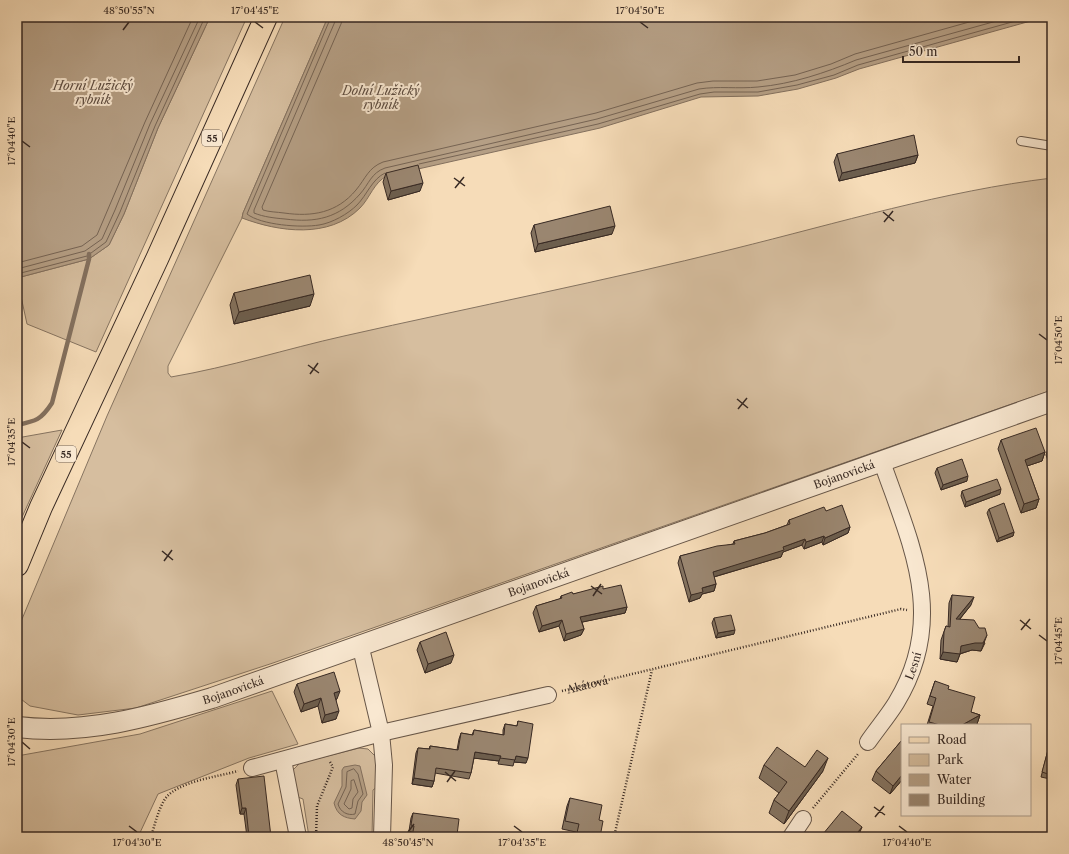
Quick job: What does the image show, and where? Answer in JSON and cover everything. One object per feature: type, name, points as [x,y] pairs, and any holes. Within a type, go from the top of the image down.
[{"type":"main road","name":"55","points":[[17,565],[41,507],[157,258],[266,17]]},
{"type":"street","name":"Bojanovická","points":[[17,727],[42,730],[96,727],[130,721],[212,698],[360,644],[882,462],[1052,401]]},
{"type":"street","name":"Lesní","points":[[868,742],[896,703],[907,682],[921,635],[923,611],[922,587],[914,552],[882,462]]},
{"type":"street","points":[[360,644],[381,733],[384,765],[382,837]]},
{"type":"street","points":[[252,768],[323,750],[381,733],[548,695]]},
{"type":"street","points":[[283,760],[298,837]]},
{"type":"street","points":[[791,837],[803,819]]},
{"type":"lane","points":[[1021,141],[1052,146]]},
{"type":"path","name":"Akátová","points":[[548,695],[901,610],[923,611]]},
{"type":"path","points":[[614,837],[652,670]]},
{"type":"path","points":[[803,819],[868,742]]},
{"type":"path","points":[[316,837],[317,806],[333,767],[323,750]]},
{"type":"path","points":[[151,837],[161,807],[172,792],[184,785],[252,768]]},
{"type":"green space","points":[[210,17],[247,17],[96,352],[27,324],[17,278],[89,259],[109,245],[124,214],[158,128]]},
{"type":"green space","points":[[285,17],[328,17],[242,218],[168,366],[168,373],[171,377],[215,368],[344,336],[685,261],[931,199],[1052,178],[1052,390],[273,663],[136,708],[78,715],[30,706],[17,696],[17,631],[107,416]]},
{"type":"green space","points":[[62,430],[17,528],[17,438]]},
{"type":"green space","points":[[272,691],[298,744],[249,758],[158,794],[138,837],[17,837],[17,756],[140,734]]},
{"type":"green space","points":[[359,748],[368,749],[379,760],[377,787],[373,790],[372,837],[309,837],[303,799],[295,796],[292,771],[300,763]]},
{"type":"water","name":"Horní Lužický rybník","points":[[17,17],[210,17],[158,128],[124,214],[109,245],[89,259],[17,278]]},
{"type":"water","name":"Dolní Lužický rybník","points":[[328,17],[1045,17],[859,69],[836,78],[798,89],[758,96],[701,97],[600,128],[387,176],[375,186],[360,208],[348,218],[334,225],[303,230],[287,229],[272,227],[242,218]]},
{"type":"water","points":[[355,765],[360,766],[367,795],[362,802],[361,811],[355,819],[348,818],[339,813],[334,803],[342,786],[342,770],[344,767]]},
{"type":"building","points":[[914,135],[918,155],[842,173],[837,154]]},
{"type":"building","points":[[418,165],[423,183],[391,191],[386,173]]},
{"type":"building","points":[[610,206],[615,226],[538,244],[534,225]]},
{"type":"building","points":[[310,275],[314,294],[239,312],[234,293]]},
{"type":"building","points":[[1036,428],[1045,452],[1025,460],[1039,499],[1024,504],[1001,440]]},
{"type":"building","points":[[962,459],[968,476],[943,485],[937,468]]},
{"type":"building","points":[[997,479],[1001,489],[966,502],[962,491]]},
{"type":"building","points":[[1004,503],[1014,532],[999,538],[989,509]]},
{"type":"building","points":[[842,505],[850,527],[825,538],[824,536],[806,542],[805,539],[783,547],[784,550],[713,572],[716,584],[702,588],[703,592],[691,595],[680,556],[717,546],[735,544],[734,541],[765,533],[790,524],[789,520],[824,507],[826,511]]},
{"type":"building","points":[[621,585],[627,607],[580,617],[584,629],[566,634],[562,620],[542,626],[536,606],[562,598],[561,596],[572,592],[573,594],[603,586],[603,589]]},
{"type":"building","points":[[952,595],[974,597],[956,619],[974,620],[979,628],[985,628],[987,635],[983,643],[961,646],[960,654],[943,652],[944,632],[946,626],[950,627]]},
{"type":"building","points":[[731,615],[735,630],[718,633],[714,618]]},
{"type":"building","points":[[446,632],[454,655],[428,664],[420,642]]},
{"type":"building","points":[[334,672],[340,691],[334,693],[339,711],[325,715],[321,698],[304,704],[297,684]]},
{"type":"building","points":[[935,681],[949,686],[948,689],[975,697],[971,712],[980,715],[964,724],[936,724],[929,722],[936,698],[930,696]]},
{"type":"building","points":[[518,721],[533,724],[528,758],[516,756],[515,760],[475,752],[471,773],[436,768],[434,781],[414,778],[418,748],[430,749],[430,746],[458,750],[461,733],[473,735],[474,730],[504,735],[505,724],[517,726]]},
{"type":"building","points":[[901,741],[901,776],[893,786],[876,771]]},
{"type":"building","points":[[777,747],[805,767],[817,750],[828,758],[789,811],[774,800],[787,782],[764,765]]},
{"type":"building","points":[[1048,750],[1052,751],[1052,776],[1042,772]]},
{"type":"building","points":[[264,776],[271,837],[249,837],[246,808],[242,808],[238,779]]},
{"type":"building","points":[[570,798],[602,805],[599,820],[603,821],[600,837],[576,837],[579,824],[565,821]]},
{"type":"building","points":[[842,811],[862,827],[854,837],[826,837],[823,834]]},
{"type":"building","points":[[413,813],[459,819],[457,835],[450,834],[450,837],[412,837],[414,826],[411,825]]},
{"type":"waterway","points":[[17,425],[38,419],[45,413],[52,403],[89,259],[89,254]]}]
